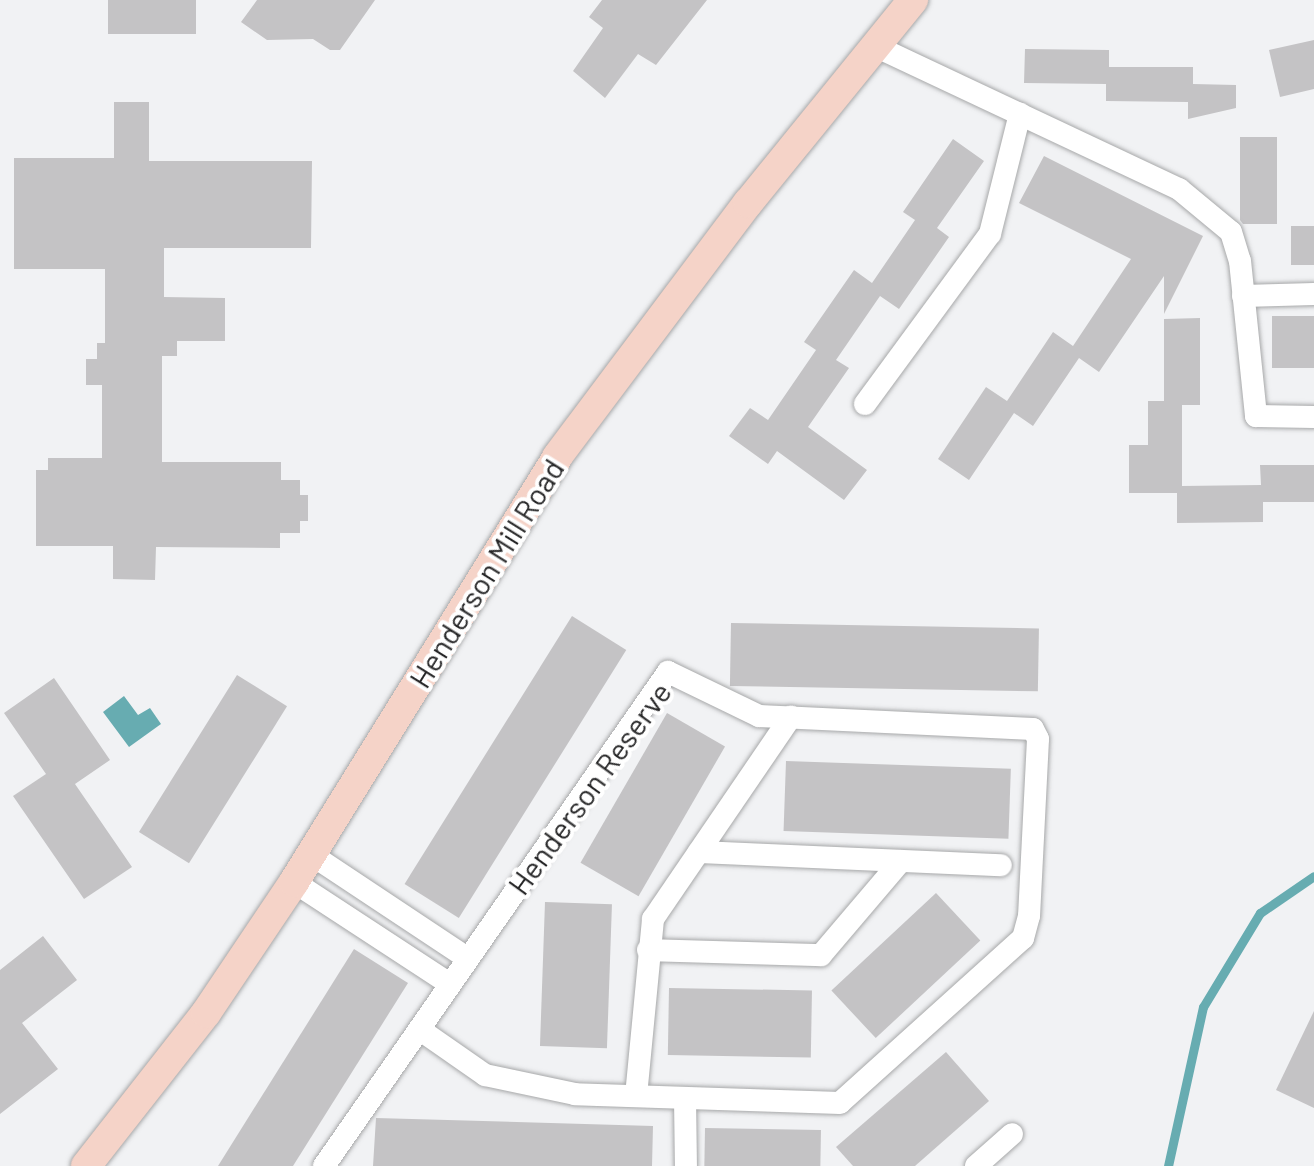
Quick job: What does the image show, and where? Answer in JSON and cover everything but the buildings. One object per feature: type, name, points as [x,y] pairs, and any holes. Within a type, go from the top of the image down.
[{"type":"street","name":"Henderson Mill Road","points":[[86,1166],[206,1013],[312,855],[557,457],[748,203],[913,0]]},
{"type":"street","points":[[877,47],[1179,189],[1231,232],[1240,261],[1256,416],[1314,417]]},
{"type":"street","points":[[865,404],[990,234],[1020,114]]},
{"type":"street","points":[[1243,296],[1314,294]]},
{"type":"street","name":"Henderson Reserve","points":[[324,1166],[668,672],[759,716],[1032,729],[1038,739],[1029,916],[1024,938],[840,1102],[575,1094],[484,1075],[420,1029]]},
{"type":"street","points":[[636,1096],[653,919],[791,717]]},
{"type":"street","points":[[699,852],[1001,866]]},
{"type":"street","points":[[312,855],[467,958]]},
{"type":"street","points":[[648,950],[821,955],[902,861]]},
{"type":"street","points":[[294,882],[450,984]]},
{"type":"street","points":[[358,924],[376,898]]},
{"type":"street","points":[[685,1098],[686,1166]]},
{"type":"street","points":[[976,1166],[1012,1134]]},
{"type":"water","points":[[124,696],[138,715],[150,708],[161,724],[129,747],[103,712]]},
{"type":"waterway","points":[[1168,1166],[1203,1007],[1260,913],[1314,876]]}]
